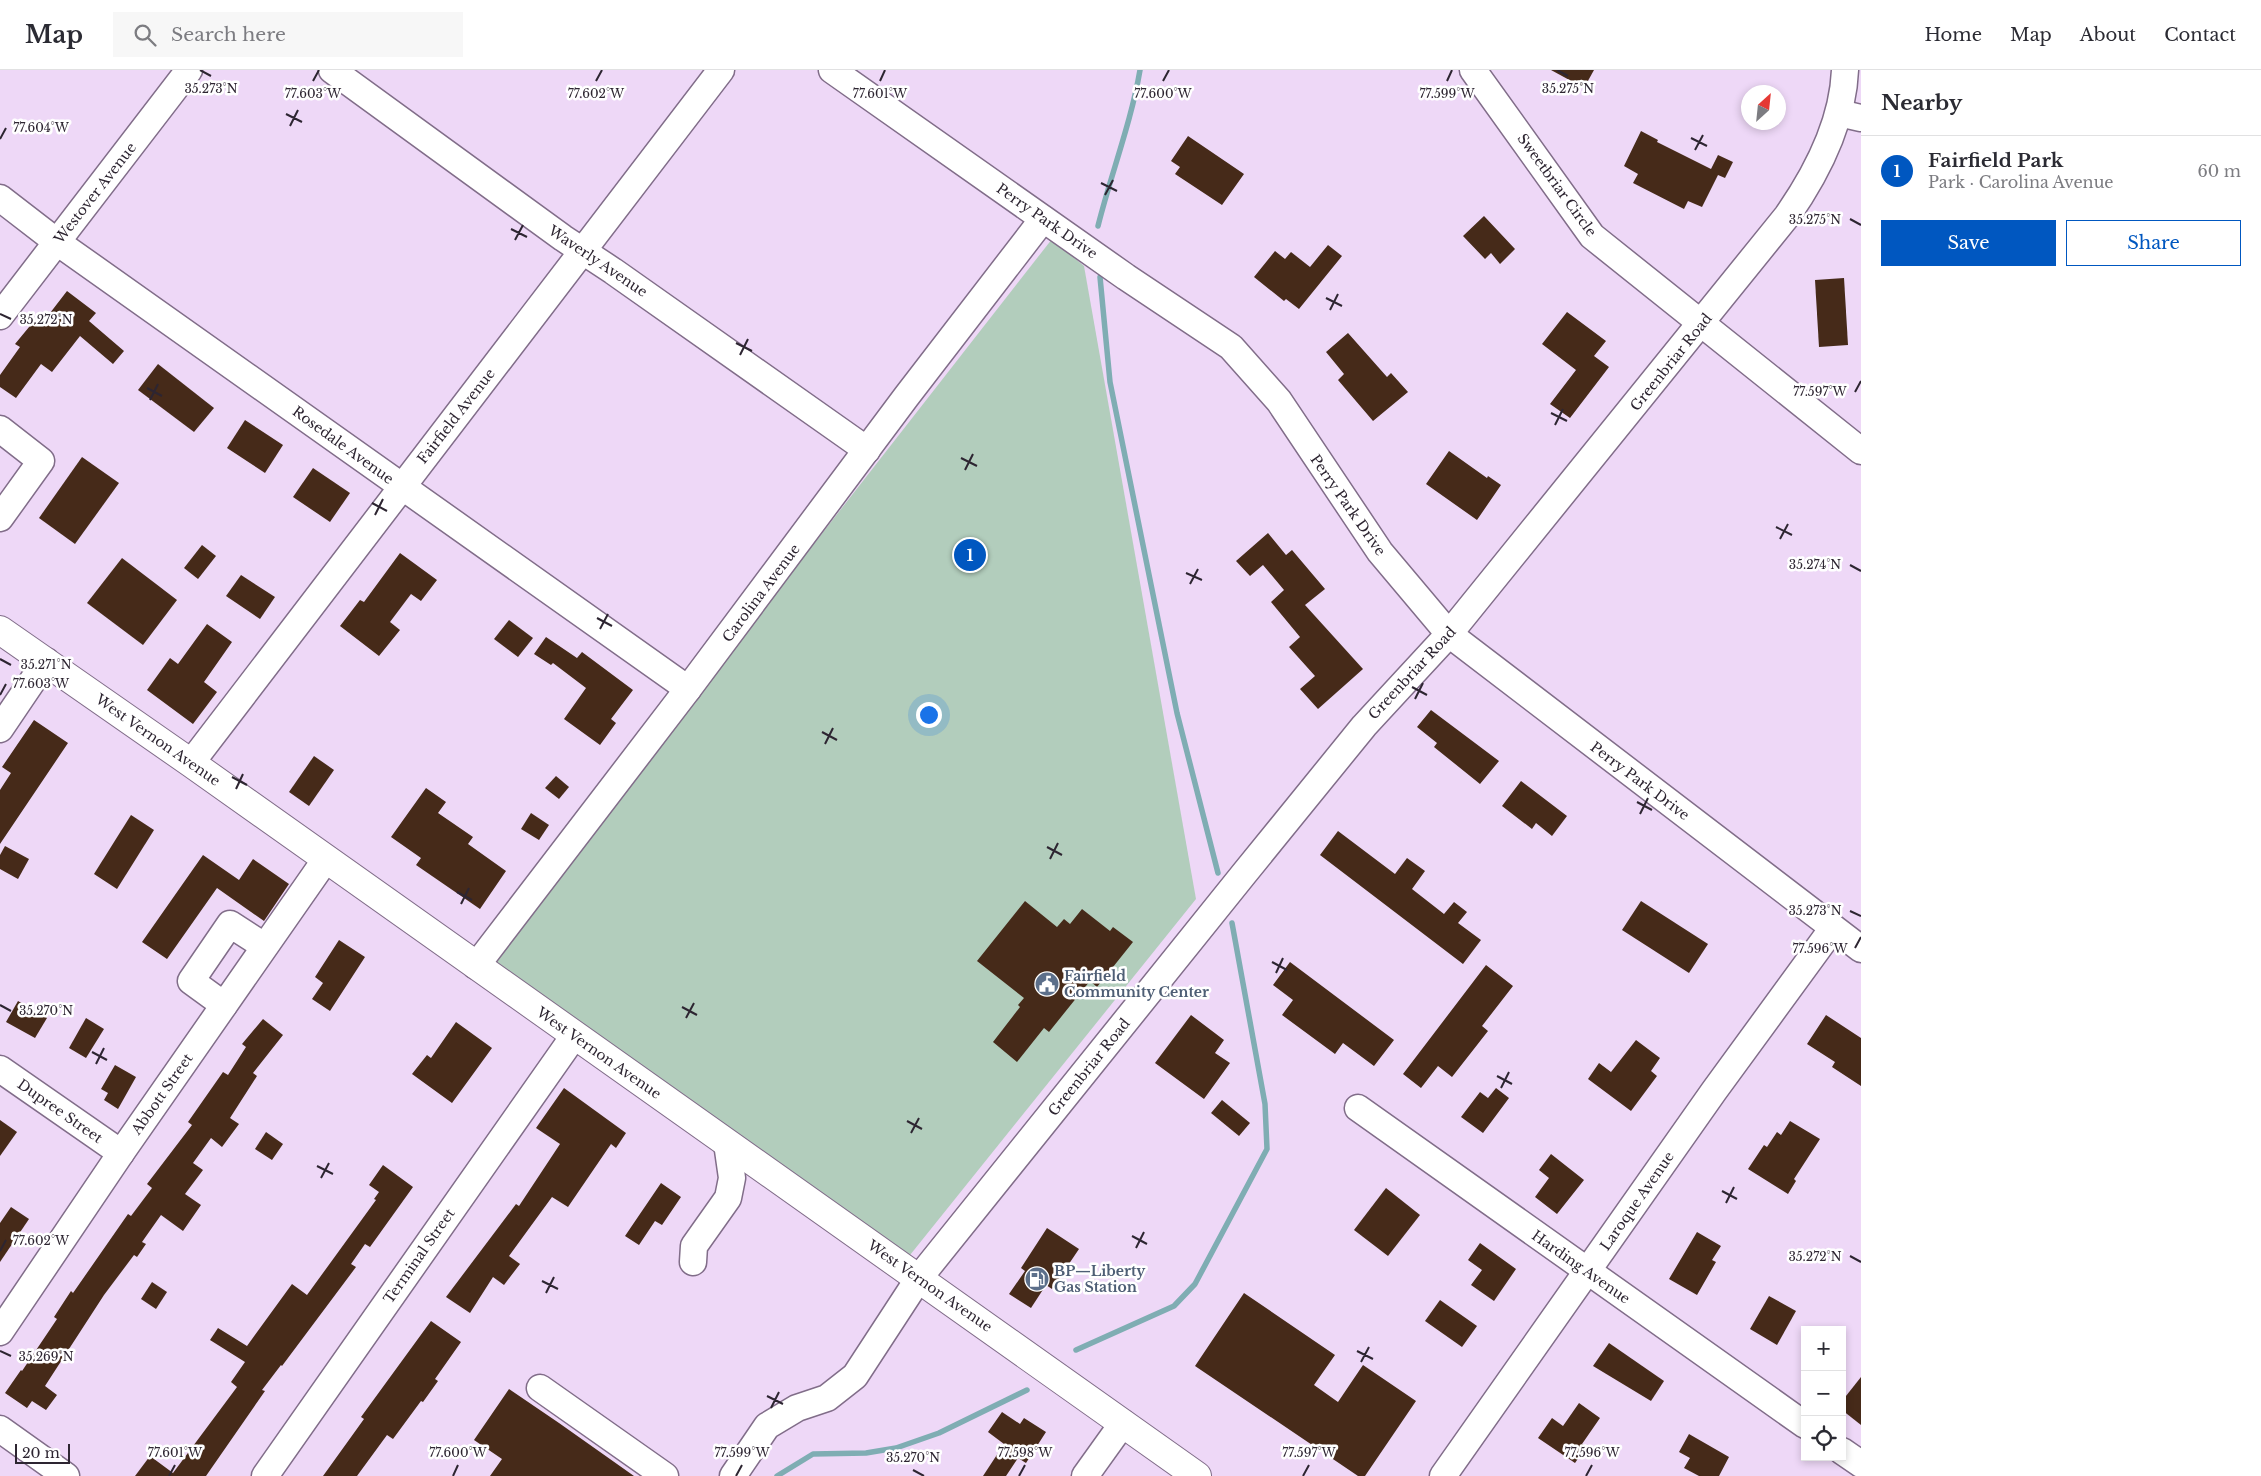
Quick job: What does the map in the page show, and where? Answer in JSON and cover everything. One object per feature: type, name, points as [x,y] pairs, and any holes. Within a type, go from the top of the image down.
[{"type":"main road","name":"West Vernon Avenue","points":[[0,630],[191,763],[1197,1476]]},
{"type":"street","name":"Westover Avenue","points":[[0,316],[189,70]]},
{"type":"street","name":"Waverly Avenue","points":[[332,70],[583,251],[866,450]]},
{"type":"street","name":"Fairfield Avenue","points":[[191,763],[721,70]]},
{"type":"street","name":"Perry Park Drive","points":[[832,70],[1126,277],[1207,330],[1241,357],[1279,401],[1380,552],[1449,634],[1861,949]]},
{"type":"street","name":"Sweetbriar Circle","points":[[1473,70],[1592,236],[1861,451]]},
{"type":"street","name":"Greenbriar Road","points":[[733,1476],[767,1426],[797,1408],[827,1398],[855,1376],[919,1278],[1364,726],[1449,634],[1702,323],[1797,202],[1823,153],[1850,115],[1845,70]]},
{"type":"street","name":"Rosedale Avenue","points":[[0,198],[57,242],[688,689]]},
{"type":"street","name":"Carolina Avenue","points":[[476,966],[1043,219]]},
{"type":"street","points":[[0,428],[41,461],[0,518]]},
{"type":"street","points":[[0,729],[46,661]]},
{"type":"street","name":"Abbott Street","points":[[0,1332],[121,1153],[326,859]]},
{"type":"street","points":[[224,1005],[191,981],[230,924],[264,946]]},
{"type":"street","name":"Laroque Avenue","points":[[1443,1476],[1714,1091],[1833,928]]},
{"type":"street","name":"Terminal Street","points":[[264,1476],[574,1036]]},
{"type":"street","name":"Dupree Street","points":[[0,1070],[121,1153]]},
{"type":"street","name":"Harding Avenue","points":[[1358,1108],[1801,1422]]},
{"type":"street","points":[[693,1262],[694,1246],[728,1198],[732,1178],[726,1143]]},
{"type":"street","points":[[540,1388],[665,1476]]},
{"type":"street","points":[[1085,1476],[1123,1423]]},
{"type":"street","points":[[0,1429],[66,1476]]},
{"type":"street","points":[[1846,1454],[1861,1464]]},
{"type":"green space","points":[[1052,239],[1084,266],[1196,899],[898,1270],[481,970]]},
{"type":"building","points":[[1551,70],[1594,70],[1584,88]]},
{"type":"building","points":[[1641,131],[1658,140],[1657,142],[1711,169],[1718,155],[1733,162],[1725,178],[1718,175],[1702,207],[1688,201],[1684,209],[1633,183],[1638,174],[1624,166]]},
{"type":"building","points":[[1188,136],[1244,174],[1222,205],[1175,174],[1180,167],[1171,161]]},
{"type":"building","points":[[1484,216],[1515,249],[1500,264],[1491,253],[1485,259],[1463,236]]},
{"type":"building","points":[[1328,245],[1342,256],[1299,309],[1286,299],[1284,301],[1254,277],[1275,251],[1285,259],[1291,252],[1310,267]]},
{"type":"building","points":[[1844,278],[1848,345],[1819,347],[1815,280]]},
{"type":"building","points":[[67,291],[96,313],[89,321],[124,351],[113,364],[80,336],[52,372],[41,364],[16,398],[0,387],[0,375],[20,347],[15,344],[34,321],[40,326]]},
{"type":"building","points":[[1567,312],[1606,341],[1594,356],[1609,367],[1570,418],[1550,404],[1576,370],[1542,344]]},
{"type":"building","points":[[1348,333],[1387,377],[1391,373],[1408,392],[1373,421],[1338,380],[1344,374],[1326,352]]},
{"type":"building","points":[[158,364],[214,408],[194,432],[138,390]]},
{"type":"building","points":[[245,420],[283,445],[265,473],[227,448]]},
{"type":"building","points":[[1449,451],[1487,478],[1488,476],[1501,485],[1477,520],[1426,484]]},
{"type":"building","points":[[82,457],[119,483],[75,544],[39,518]]},
{"type":"building","points":[[313,468],[350,493],[330,522],[293,497]]},
{"type":"building","points":[[1268,533],[1286,555],[1292,550],[1325,589],[1305,605],[1363,669],[1318,709],[1300,689],[1315,676],[1289,647],[1300,637],[1271,602],[1284,590],[1263,565],[1250,576],[1236,561]]},
{"type":"building","points":[[202,545],[216,556],[198,579],[184,568]]},
{"type":"building","points":[[400,553],[437,580],[421,601],[411,594],[390,622],[400,630],[379,656],[340,626],[360,600],[364,602]]},
{"type":"building","points":[[122,558],[177,600],[143,645],[87,603]]},
{"type":"building","points":[[241,575],[275,597],[260,619],[226,596]]},
{"type":"building","points":[[509,620],[533,638],[518,657],[494,639]]},
{"type":"building","points":[[207,624],[232,642],[204,682],[217,692],[193,724],[147,690],[170,658],[178,664]]},
{"type":"building","points":[[546,637],[577,658],[582,652],[633,690],[611,719],[616,723],[600,745],[564,719],[586,688],[553,663],[551,665],[534,654]]},
{"type":"building","points":[[1431,710],[1499,761],[1480,784],[1434,747],[1437,743],[1417,727]]},
{"type":"building","points":[[34,720],[68,743],[0,844],[0,790],[11,773],[2,767]]},
{"type":"building","points":[[314,756],[334,770],[309,806],[289,792]]},
{"type":"building","points":[[556,776],[569,787],[559,799],[545,788]]},
{"type":"building","points":[[1521,781],[1567,816],[1552,836],[1536,823],[1532,829],[1502,806]]},
{"type":"building","points":[[426,788],[446,802],[438,813],[473,837],[468,844],[506,871],[480,909],[416,865],[421,858],[391,837]]},
{"type":"building","points":[[531,813],[549,825],[539,840],[521,829]]},
{"type":"building","points":[[131,815],[154,830],[117,889],[94,874]]},
{"type":"building","points":[[1338,831],[1395,874],[1407,858],[1425,871],[1412,889],[1444,914],[1454,902],[1467,912],[1458,923],[1481,940],[1463,964],[1320,855]]},
{"type":"building","points":[[5,846],[29,859],[18,879],[0,869],[0,855]]},
{"type":"building","points":[[203,855],[239,880],[253,859],[289,884],[264,921],[217,888],[167,959],[142,942]]},
{"type":"building","name":"Fairfield Community Center","points":[[1025,901],[1057,927],[1064,919],[1070,924],[1082,909],[1110,931],[1113,927],[1133,942],[1097,987],[1090,981],[1049,1032],[1044,1028],[1017,1062],[993,1042],[1020,1007],[1018,1005],[1024,998],[977,961]]},
{"type":"building","points":[[1641,901],[1708,944],[1689,973],[1622,930]]},
{"type":"building","points":[[339,940],[365,957],[330,1011],[312,999],[323,983],[315,977]]},
{"type":"building","points":[[1290,962],[1394,1040],[1374,1066],[1343,1043],[1335,1054],[1282,1015],[1293,1000],[1273,985]]},
{"type":"building","points":[[1486,965],[1513,986],[1482,1026],[1488,1031],[1452,1077],[1438,1066],[1421,1088],[1403,1074]]},
{"type":"building","points":[[18,1001],[47,1018],[35,1038],[6,1022]]},
{"type":"building","points":[[1191,1015],[1224,1040],[1215,1053],[1230,1063],[1204,1099],[1155,1063]]},
{"type":"building","points":[[1826,1015],[1861,1038],[1861,1086],[1832,1067],[1835,1062],[1807,1044]]},
{"type":"building","points":[[86,1018],[104,1029],[86,1058],[69,1048]]},
{"type":"building","points":[[263,1019],[283,1035],[253,1073],[257,1076],[230,1118],[239,1124],[222,1147],[211,1138],[193,1163],[203,1170],[185,1194],[201,1205],[183,1231],[161,1215],[142,1242],[146,1244],[137,1257],[134,1255],[104,1295],[45,1386],[57,1395],[46,1410],[32,1401],[27,1408],[5,1393],[57,1319],[54,1317],[71,1291],[73,1293],[128,1214],[131,1216],[152,1188],[147,1184],[192,1125],[188,1122],[223,1072],[228,1075],[246,1047],[242,1044]]},
{"type":"building","points":[[456,1022],[492,1048],[452,1103],[412,1074],[427,1055],[431,1058]]},
{"type":"building","points":[[1636,1040],[1660,1058],[1651,1071],[1657,1076],[1631,1111],[1588,1079],[1599,1063],[1611,1072]]},
{"type":"building","points":[[115,1065],[136,1077],[118,1109],[104,1100],[108,1093],[101,1089]]},
{"type":"building","points":[[564,1088],[626,1133],[616,1148],[611,1144],[568,1207],[552,1197],[509,1256],[520,1264],[504,1285],[493,1277],[470,1313],[446,1297],[516,1204],[519,1206],[560,1144],[536,1128]]},
{"type":"building","points":[[1496,1088],[1509,1098],[1483,1133],[1461,1117],[1480,1092],[1488,1098]]},
{"type":"building","points":[[1222,1100],[1250,1123],[1239,1136],[1211,1113]]},
{"type":"building","points":[[0,1120],[17,1132],[0,1156]]},
{"type":"building","points":[[1790,1121],[1820,1139],[1794,1179],[1796,1181],[1788,1194],[1748,1169],[1764,1145],[1767,1147],[1777,1132],[1781,1135]]},
{"type":"building","points":[[266,1132],[283,1144],[272,1160],[255,1149]]},
{"type":"building","points":[[1551,1154],[1584,1180],[1557,1214],[1535,1197],[1549,1178],[1539,1170]]},
{"type":"building","points":[[383,1165],[413,1187],[370,1247],[365,1244],[351,1264],[356,1267],[262,1390],[265,1391],[206,1476],[135,1476],[150,1456],[173,1473],[237,1387],[231,1382],[245,1362],[210,1340],[218,1328],[247,1346],[292,1284],[307,1295],[376,1200],[374,1199],[379,1192],[369,1185]]},
{"type":"building","points":[[661,1183],[681,1197],[662,1225],[655,1221],[639,1245],[625,1236]]},
{"type":"building","points":[[1386,1188],[1420,1215],[1388,1256],[1354,1230]]},
{"type":"building","points":[[11,1207],[29,1219],[0,1262],[0,1223]]},
{"type":"building","points":[[1047,1228],[1079,1249],[1052,1289],[1046,1285],[1031,1308],[1009,1294],[1025,1271],[1021,1268]]},
{"type":"building","points":[[1697,1232],[1721,1246],[1712,1260],[1716,1262],[1697,1295],[1669,1279]]},
{"type":"building","points":[[1480,1243],[1516,1269],[1494,1301],[1471,1285],[1482,1270],[1468,1260]]},
{"type":"building","points":[[152,1282],[167,1292],[156,1309],[141,1299]]},
{"type":"building","points":[[1244,1293],[1335,1355],[1314,1385],[1338,1402],[1363,1365],[1416,1401],[1365,1476],[1358,1476],[1195,1366]]},
{"type":"building","points":[[1769,1296],[1796,1311],[1777,1345],[1750,1329]]},
{"type":"building","points":[[1440,1300],[1477,1326],[1462,1347],[1425,1321]]},
{"type":"building","points":[[431,1321],[461,1342],[435,1379],[438,1381],[393,1439],[387,1435],[357,1476],[323,1476],[364,1419],[361,1417]]},
{"type":"building","points":[[1609,1343],[1664,1381],[1651,1401],[1593,1366]]},
{"type":"building","points":[[1861,1377],[1861,1425],[1846,1413],[1846,1396]]},
{"type":"building","points":[[509,1389],[634,1476],[490,1476],[502,1459],[474,1440]]},
{"type":"building","points":[[1579,1403],[1600,1418],[1582,1444],[1586,1447],[1575,1463],[1538,1438],[1552,1418],[1563,1426]]},
{"type":"building","points":[[1002,1412],[1020,1424],[1024,1418],[1046,1432],[1026,1463],[1018,1458],[1006,1476],[983,1476],[1004,1444],[988,1432]]},
{"type":"building","points":[[1689,1434],[1729,1457],[1719,1476],[1699,1476],[1684,1468],[1690,1458],[1679,1452]]},
{"type":"waterway","points":[[1098,226],[1126,129],[1140,70]]},
{"type":"waterway","points":[[1100,277],[1110,382],[1177,713],[1218,873]]},
{"type":"waterway","points":[[1076,1350],[1174,1306],[1195,1284],[1267,1149],[1265,1104],[1232,923]]},
{"type":"waterway","points":[[777,1476],[813,1454],[866,1453],[896,1448],[939,1433],[1027,1390]]},
{"type":"place","name":"Fairfield Park","points":[[970,555]]},
{"type":"place","name":"Fairfield Community Center","points":[[1047,984]]},
{"type":"place","name":"BP—Liberty Gas Station","points":[[1037,1279]]}]
